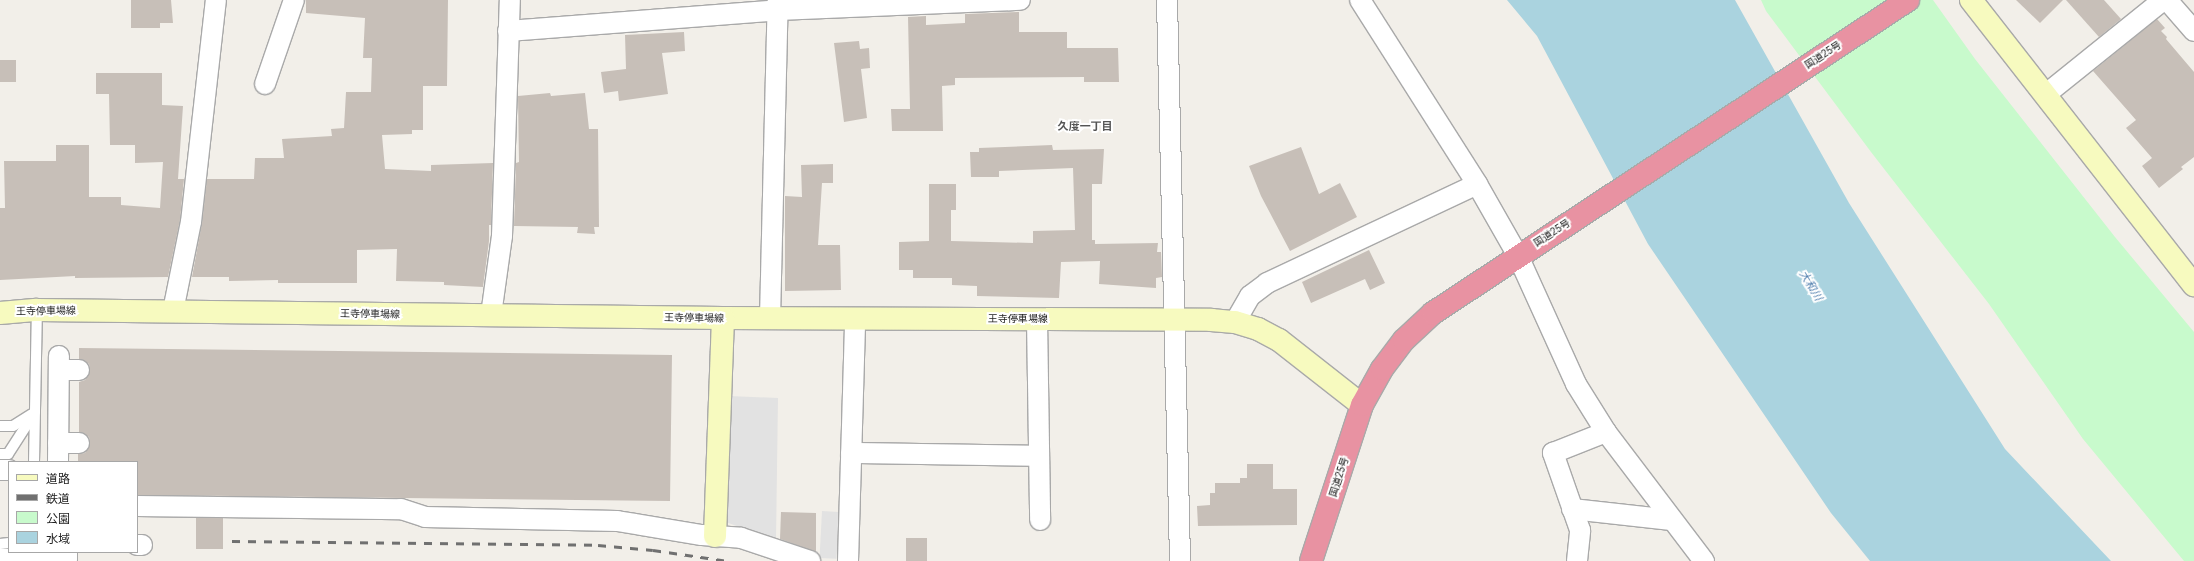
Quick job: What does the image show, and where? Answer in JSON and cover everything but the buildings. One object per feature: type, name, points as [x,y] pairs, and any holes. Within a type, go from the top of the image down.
[{"type":"highway","name":"国道25号","points":[[1311,561],[1362,405],[1382,369],[1415,329],[1433,313],[1525,251],[1908,0]]},
{"type":"main road","points":[[1971,0],[2194,285]]},
{"type":"main road","name":"王寺停車場線","points":[[0,313],[37,310],[723,318],[1174,320],[1235,322],[1279,340],[1362,405]]},
{"type":"main road","points":[[715,536],[723,318]]},
{"type":"street","points":[[173,312],[191,222],[216,0]]},
{"type":"street","points":[[266,84],[294,0]]},
{"type":"street","points":[[491,315],[502,236],[510,0]]},
{"type":"street","points":[[508,31],[778,5],[1020,0]]},
{"type":"street","points":[[1167,0],[1180,561]]},
{"type":"street","points":[[1360,0],[1477,184],[1525,251],[1576,384],[1606,432],[1671,520],[1704,561]]},
{"type":"street","points":[[2045,95],[2163,0]]},
{"type":"street","points":[[2167,0],[2194,31]]},
{"type":"street","points":[[770,318],[778,5]]},
{"type":"street","points":[[1235,322],[1250,296],[1266,283],[1477,184]]},
{"type":"street","points":[[848,561],[855,318]]},
{"type":"street","points":[[1037,320],[1040,520]]},
{"type":"street","points":[[79,370],[59,363],[58,452],[79,443]]},
{"type":"street","points":[[1577,561],[1580,530],[1553,453],[1606,432]]},
{"type":"street","points":[[851,453],[1039,456]]},
{"type":"street","points":[[138,506],[401,510],[425,516],[588,519],[617,521],[715,536],[741,538],[810,561]]},
{"type":"street","points":[[1572,509],[1671,520]]},
{"type":"street","points":[[0,559],[67,559],[67,553]]},
{"type":"lane","points":[[34,461],[37,310]]},
{"type":"lane","points":[[0,426],[13,426],[35,412]]},
{"type":"lane","points":[[0,454],[8,454],[35,412]]},
{"type":"green space","points":[[1761,0],[1933,0],[1975,59],[2115,237],[2194,332],[2194,561],[2184,561],[2083,439],[1989,304],[1871,152],[1766,11]]},
{"type":"shaded area","points":[[729,396],[778,398],[776,541],[726,522]]},
{"type":"shaded area","points":[[822,511],[839,512],[837,559],[820,558]]},
{"type":"water","name":"大和川","points":[[1507,0],[1735,0],[1849,203],[2005,449],[2111,561],[1870,561],[1831,513],[1648,244],[1537,36]]},
{"type":"railway","points":[[232,541],[598,545],[653,550],[728,561]]},
{"type":"district","name":"久度一丁目","points":[[1085,127]]}]
